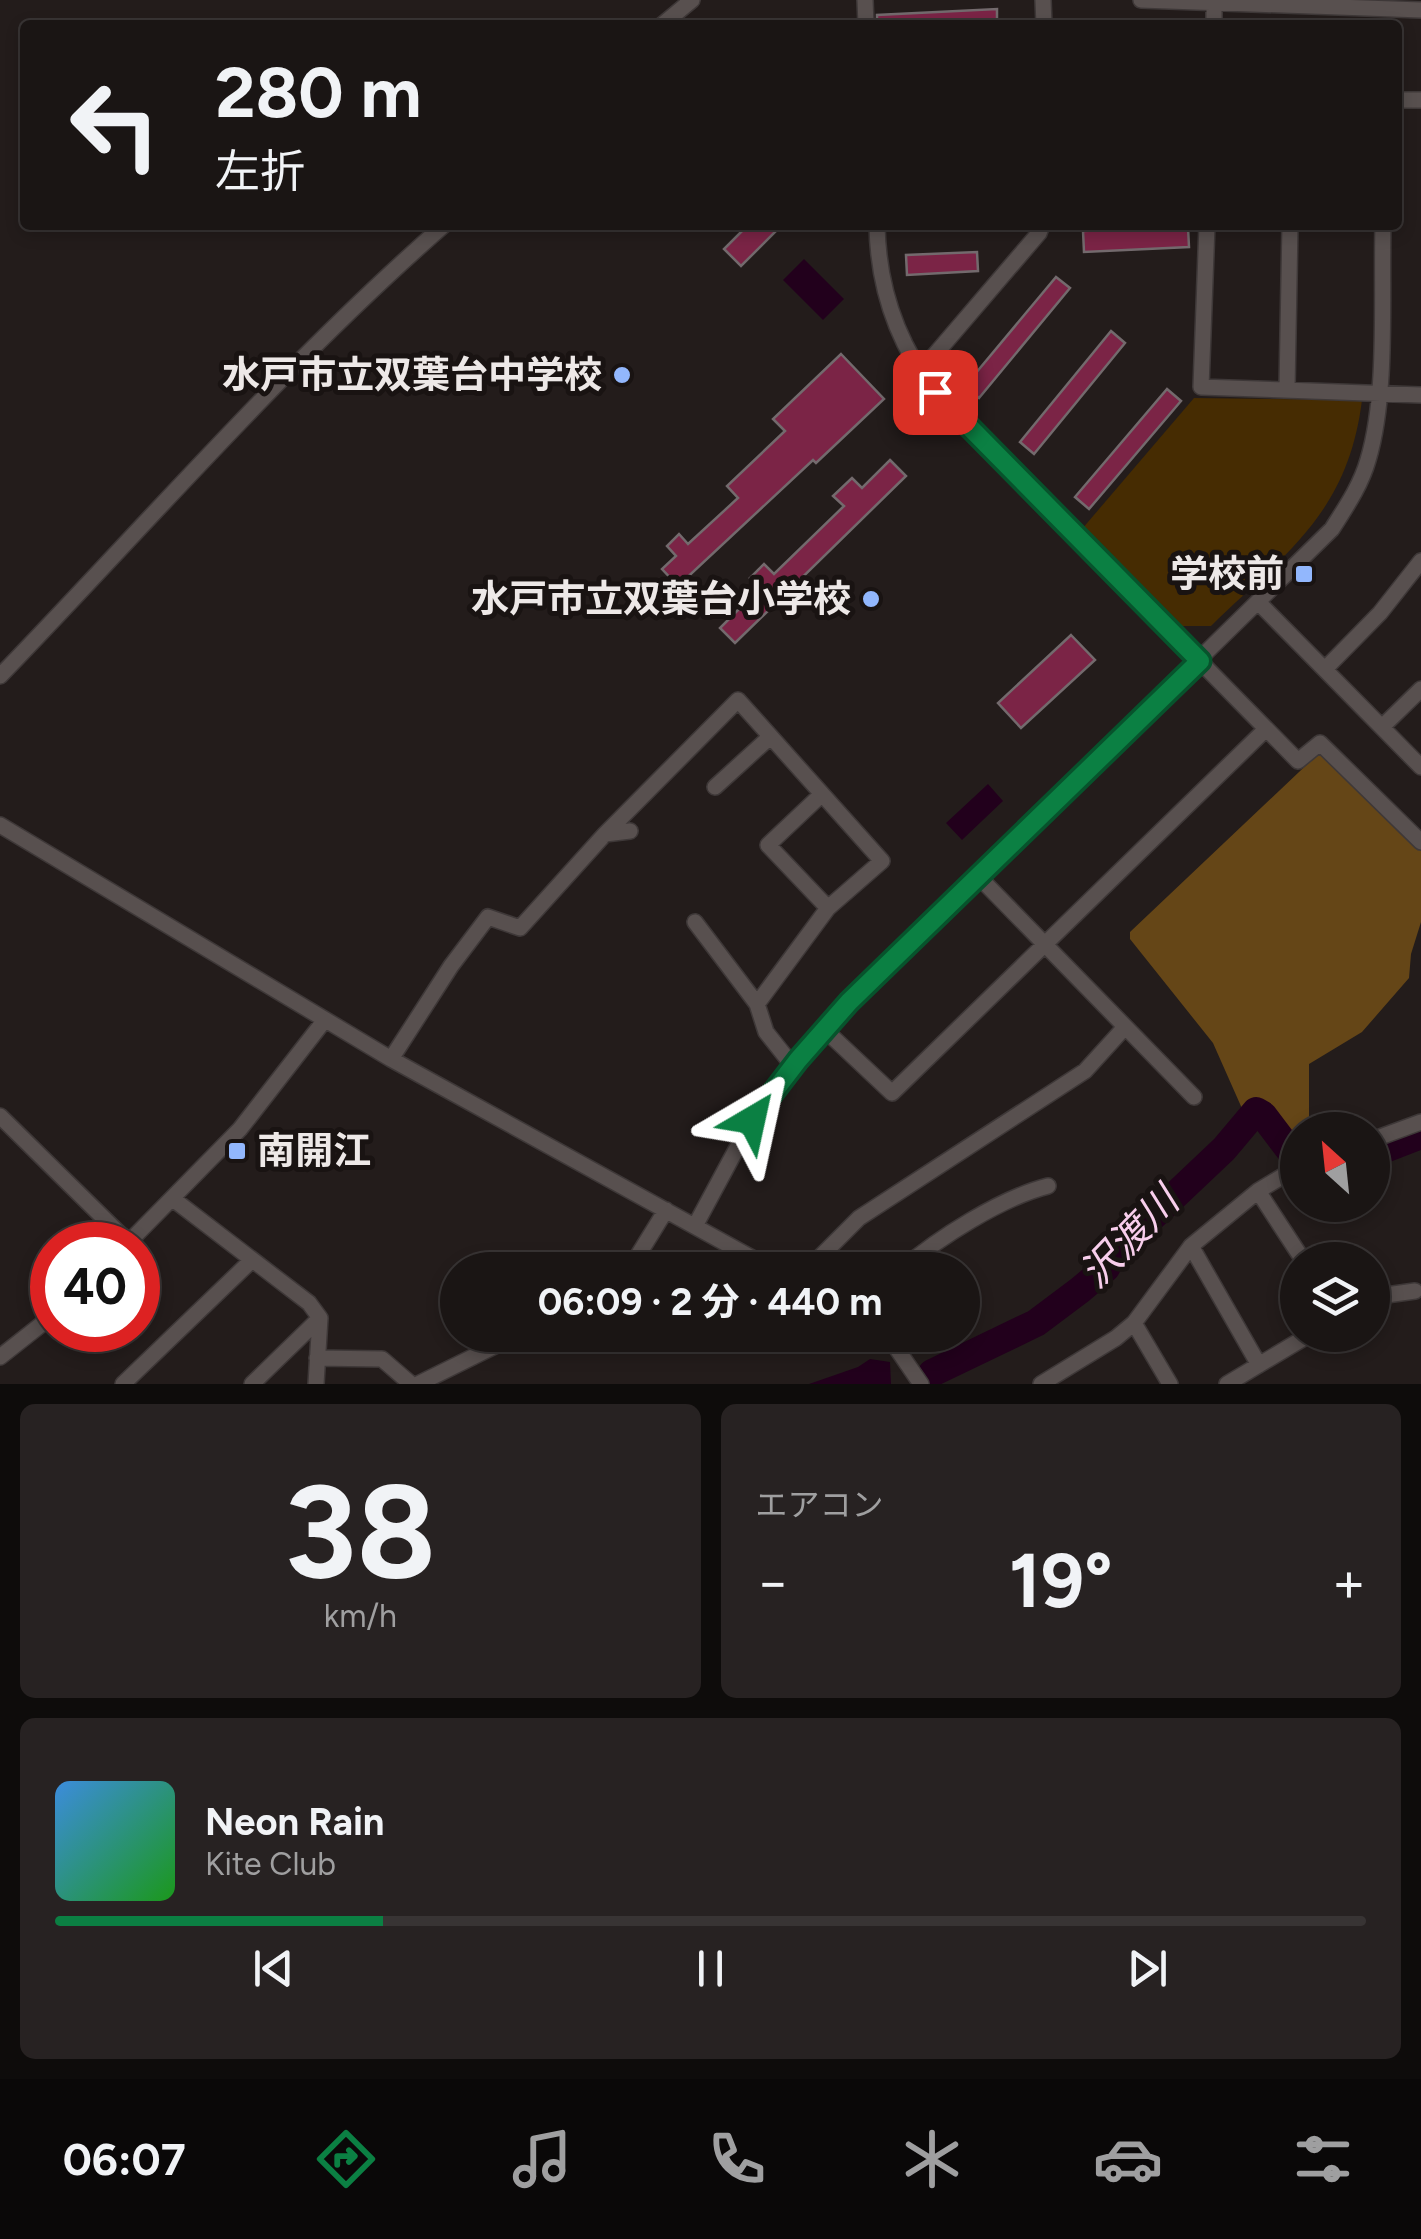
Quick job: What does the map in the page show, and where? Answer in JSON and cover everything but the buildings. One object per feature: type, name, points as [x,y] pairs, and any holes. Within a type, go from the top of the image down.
[{"type":"street","points":[[668,20],[692,0]]},
{"type":"street","points":[[1141,0],[1388,17],[1421,10]]},
{"type":"street","points":[[1214,4],[1214,20]]},
{"type":"street","points":[[0,676],[360,298],[438,230]]},
{"type":"street","points":[[877,230],[881,277],[888,303],[920,372],[954,411],[1298,761],[1320,743],[1421,842]]},
{"type":"street","points":[[920,372],[1040,230]]},
{"type":"street","points":[[1208,230],[1201,387],[1421,395]]},
{"type":"street","points":[[1287,388],[1290,230]]},
{"type":"street","points":[[695,1226],[752,1120],[824,1030],[1332,529],[1368,462],[1378,394],[1383,230]]},
{"type":"street","points":[[1325,669],[1380,613],[1421,561]]},
{"type":"street","points":[[1259,602],[1421,767]]},
{"type":"street","points":[[1382,728],[1421,688]]},
{"type":"street","points":[[391,1059],[450,966],[488,917],[520,928],[605,834],[738,700],[882,861],[828,908],[757,1004]]},
{"type":"street","points":[[824,1030],[892,1093],[1265,730]]},
{"type":"street","points":[[715,787],[770,737]]},
{"type":"street","points":[[822,794],[768,845],[828,908]]},
{"type":"street","points":[[0,825],[324,1021],[742,1252]]},
{"type":"street","points":[[605,834],[630,831]]},
{"type":"street","points":[[978,876],[1194,1097]]},
{"type":"street","points":[[694,922],[757,1004],[766,1032],[793,1066]]},
{"type":"street","points":[[150,1222],[240,1129],[324,1021]]},
{"type":"street","points":[[825,1252],[859,1218],[1085,1070],[1125,1027]]},
{"type":"street","points":[[0,1116],[106,1222]]},
{"type":"street","points":[[1390,1133],[1421,1122]]},
{"type":"street","points":[[1041,1384],[1134,1323],[1191,1246],[1280,1178]]},
{"type":"street","points":[[927,1252],[973,1221],[1029,1191],[1048,1186]]},
{"type":"street","points":[[1258,1191],[1291,1242]]},
{"type":"street","points":[[173,1199],[309,1303],[320,1318],[316,1384]]},
{"type":"street","points":[[640,1252],[666,1210]]},
{"type":"street","points":[[1191,1246],[1260,1364]]},
{"type":"street","points":[[123,1384],[252,1260]]},
{"type":"street","points":[[1390,1295],[1416,1291]]},
{"type":"street","points":[[252,1384],[320,1318]]},
{"type":"street","points":[[1134,1323],[1170,1384]]},
{"type":"street","points":[[0,1357],[30,1333]]},
{"type":"street","points":[[318,1358],[382,1359],[414,1384],[482,1352]]},
{"type":"street","points":[[899,1352],[920,1384]]},
{"type":"street","points":[[1227,1384],[1280,1352]]},
{"type":"shaded area","points":[[804,259],[844,299],[823,320],[783,280]]},
{"type":"shaded area","points":[[1194,398],[1362,400],[1355,439],[1328,502],[1288,552],[1211,626],[1178,626],[1082,529]]},
{"type":"shaded area","points":[[1318,754],[1323,754],[1421,849],[1421,922],[1411,954],[1409,978],[1362,1032],[1309,1064],[1309,1112],[1280,1112],[1280,1130],[1261,1099],[1244,1113],[1213,1043],[1130,939],[1130,932]]},
{"type":"shaded area","points":[[988,784],[1003,801],[962,840],[946,823]]},
{"type":"shaded area","points":[[870,1359],[890,1362],[891,1384],[809,1384],[858,1367]]},
{"type":"waterway","name":"沢渡川","points":[[932,1373],[1036,1323],[1080,1290],[1106,1268],[1123,1238],[1149,1220],[1224,1149],[1256,1111],[1280,1138]]},
{"type":"waterway","name":"沢渡川","points":[[1390,1147],[1421,1135]]},
{"type":"place","name":"水戸市立双葉台中学校","points":[[622,375]]},
{"type":"place","name":"学校前","points":[[1304,574]]},
{"type":"place","name":"水戸市立双葉台小学校","points":[[871,599]]},
{"type":"place","name":"南開江","points":[[237,1151]]},
{"type":"route","points":[[752,1120],[849,1002],[1200,661],[935,392]]}]
